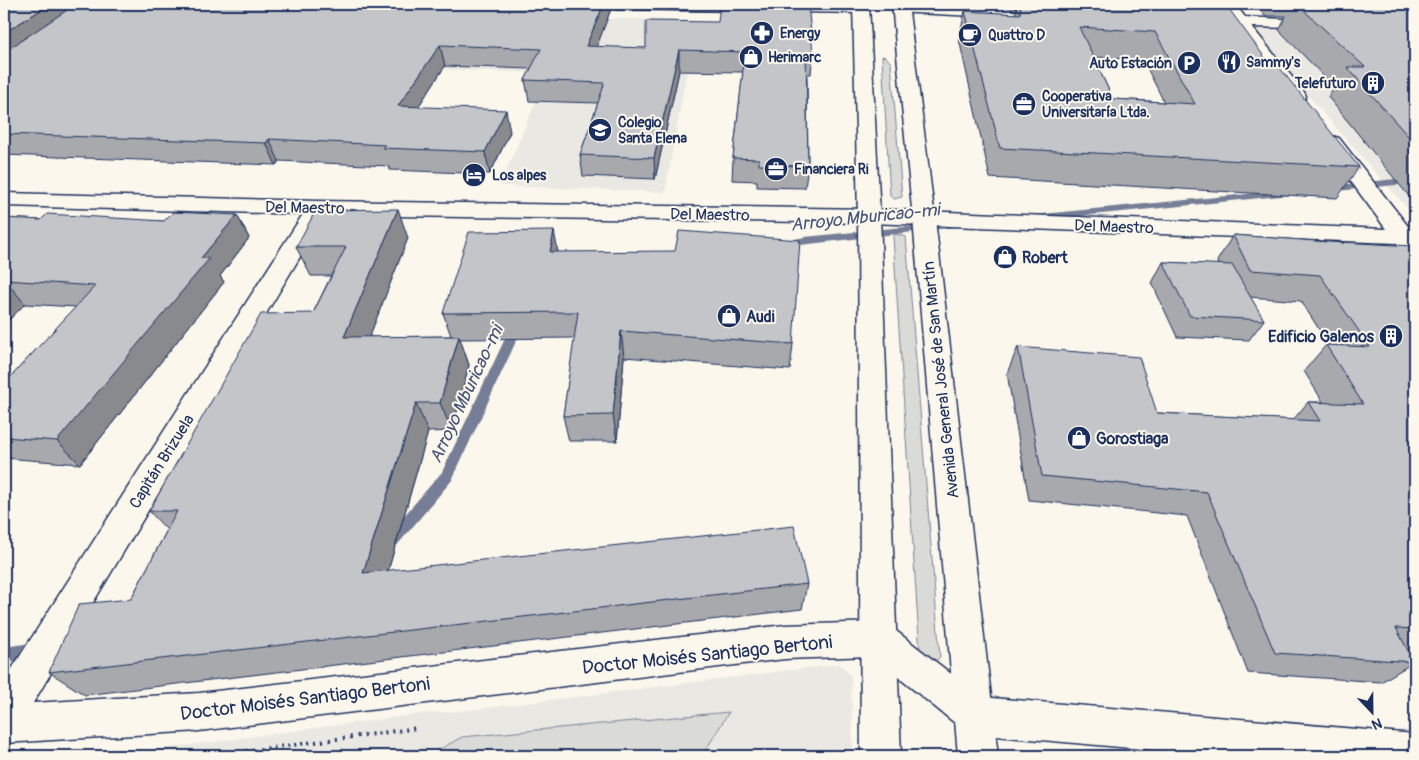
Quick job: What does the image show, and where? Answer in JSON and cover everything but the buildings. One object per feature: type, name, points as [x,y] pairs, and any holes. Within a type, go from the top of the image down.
[{"type":"main road","points":[[617,4],[881,7],[1070,15]]},
{"type":"main road","points":[[1226,4],[1412,241]]},
{"type":"main road","points":[[881,7],[869,216],[881,756]]},
{"type":"main road","name":"Avenida General José de San Martín","points":[[881,7],[898,63],[924,219],[978,756]]},
{"type":"main road","points":[[1180,20],[1337,24]]},
{"type":"main road","name":"Del Maestro","points":[[4,199],[318,208],[869,216],[1412,241]]},
{"type":"main road","name":"Capitán Brizuela","points":[[4,714],[318,208]]},
{"type":"main road","points":[[878,639],[974,715],[1415,754]]},
{"type":"main road","name":"Doctor Moisés Santiago Bertoni","points":[[4,724],[199,712],[785,642],[878,639]]},
{"type":"shaded area","name":"Colegio Santa Elena","points":[[463,14],[696,21],[665,192],[500,186],[548,73],[427,69]]},
{"type":"shaded area","points":[[1254,28],[1415,33],[1415,217],[1315,104]]},
{"type":"shaded area","points":[[882,56],[886,57],[891,63],[902,197],[894,199],[890,196]]},
{"type":"shaded area","points":[[896,234],[906,237],[940,657],[934,663],[920,655],[893,236]]},
{"type":"shaded area","points":[[840,664],[851,676],[853,756],[108,756],[419,714],[470,710]]},
{"type":"shaded area","points":[[729,712],[702,756],[427,756],[462,737]]},
{"type":"waterway","name":"Arroyo Mburicao-mi","points":[[1328,189],[1415,180]]},
{"type":"waterway","name":"Arroyo Mburicao-mi","points":[[1032,218],[1288,193]]},
{"type":"waterway","name":"Arroyo Mburicao-mi","points":[[783,244],[805,240],[962,224]]},
{"type":"waterway","name":"Arroyo Mburicao-mi","points":[[389,544],[447,476],[518,324]]},
{"type":"waterway","name":"Arroyo Mburicao-mi","points":[[4,655],[38,650]]},
{"type":"place","name":"Energy","points":[[762,33]]},
{"type":"place","name":"Quattro D","points":[[970,35]]},
{"type":"place","name":"Herimarc","points":[[751,57]]},
{"type":"place","name":"Sammy's","points":[[1229,62]]},
{"type":"place","name":"Auto Estación","points":[[1189,63]]},
{"type":"place","name":"Telefuturo","points":[[1373,83]]},
{"type":"place","name":"Cooperativa Universitaría Ltda.","points":[[1024,104]]},
{"type":"place","name":"Colegio Santa Elena","points":[[600,130]]},
{"type":"place","name":"Financiera Ri","points":[[776,169]]},
{"type":"place","name":"Los alpes","points":[[474,175]]},
{"type":"place","name":"Robert","points":[[1005,257]]},
{"type":"place","name":"Audi","points":[[729,316]]},
{"type":"place","name":"Edificio Galenos","points":[[1391,336]]},
{"type":"place","name":"Gorostiaga","points":[[1079,438]]}]
